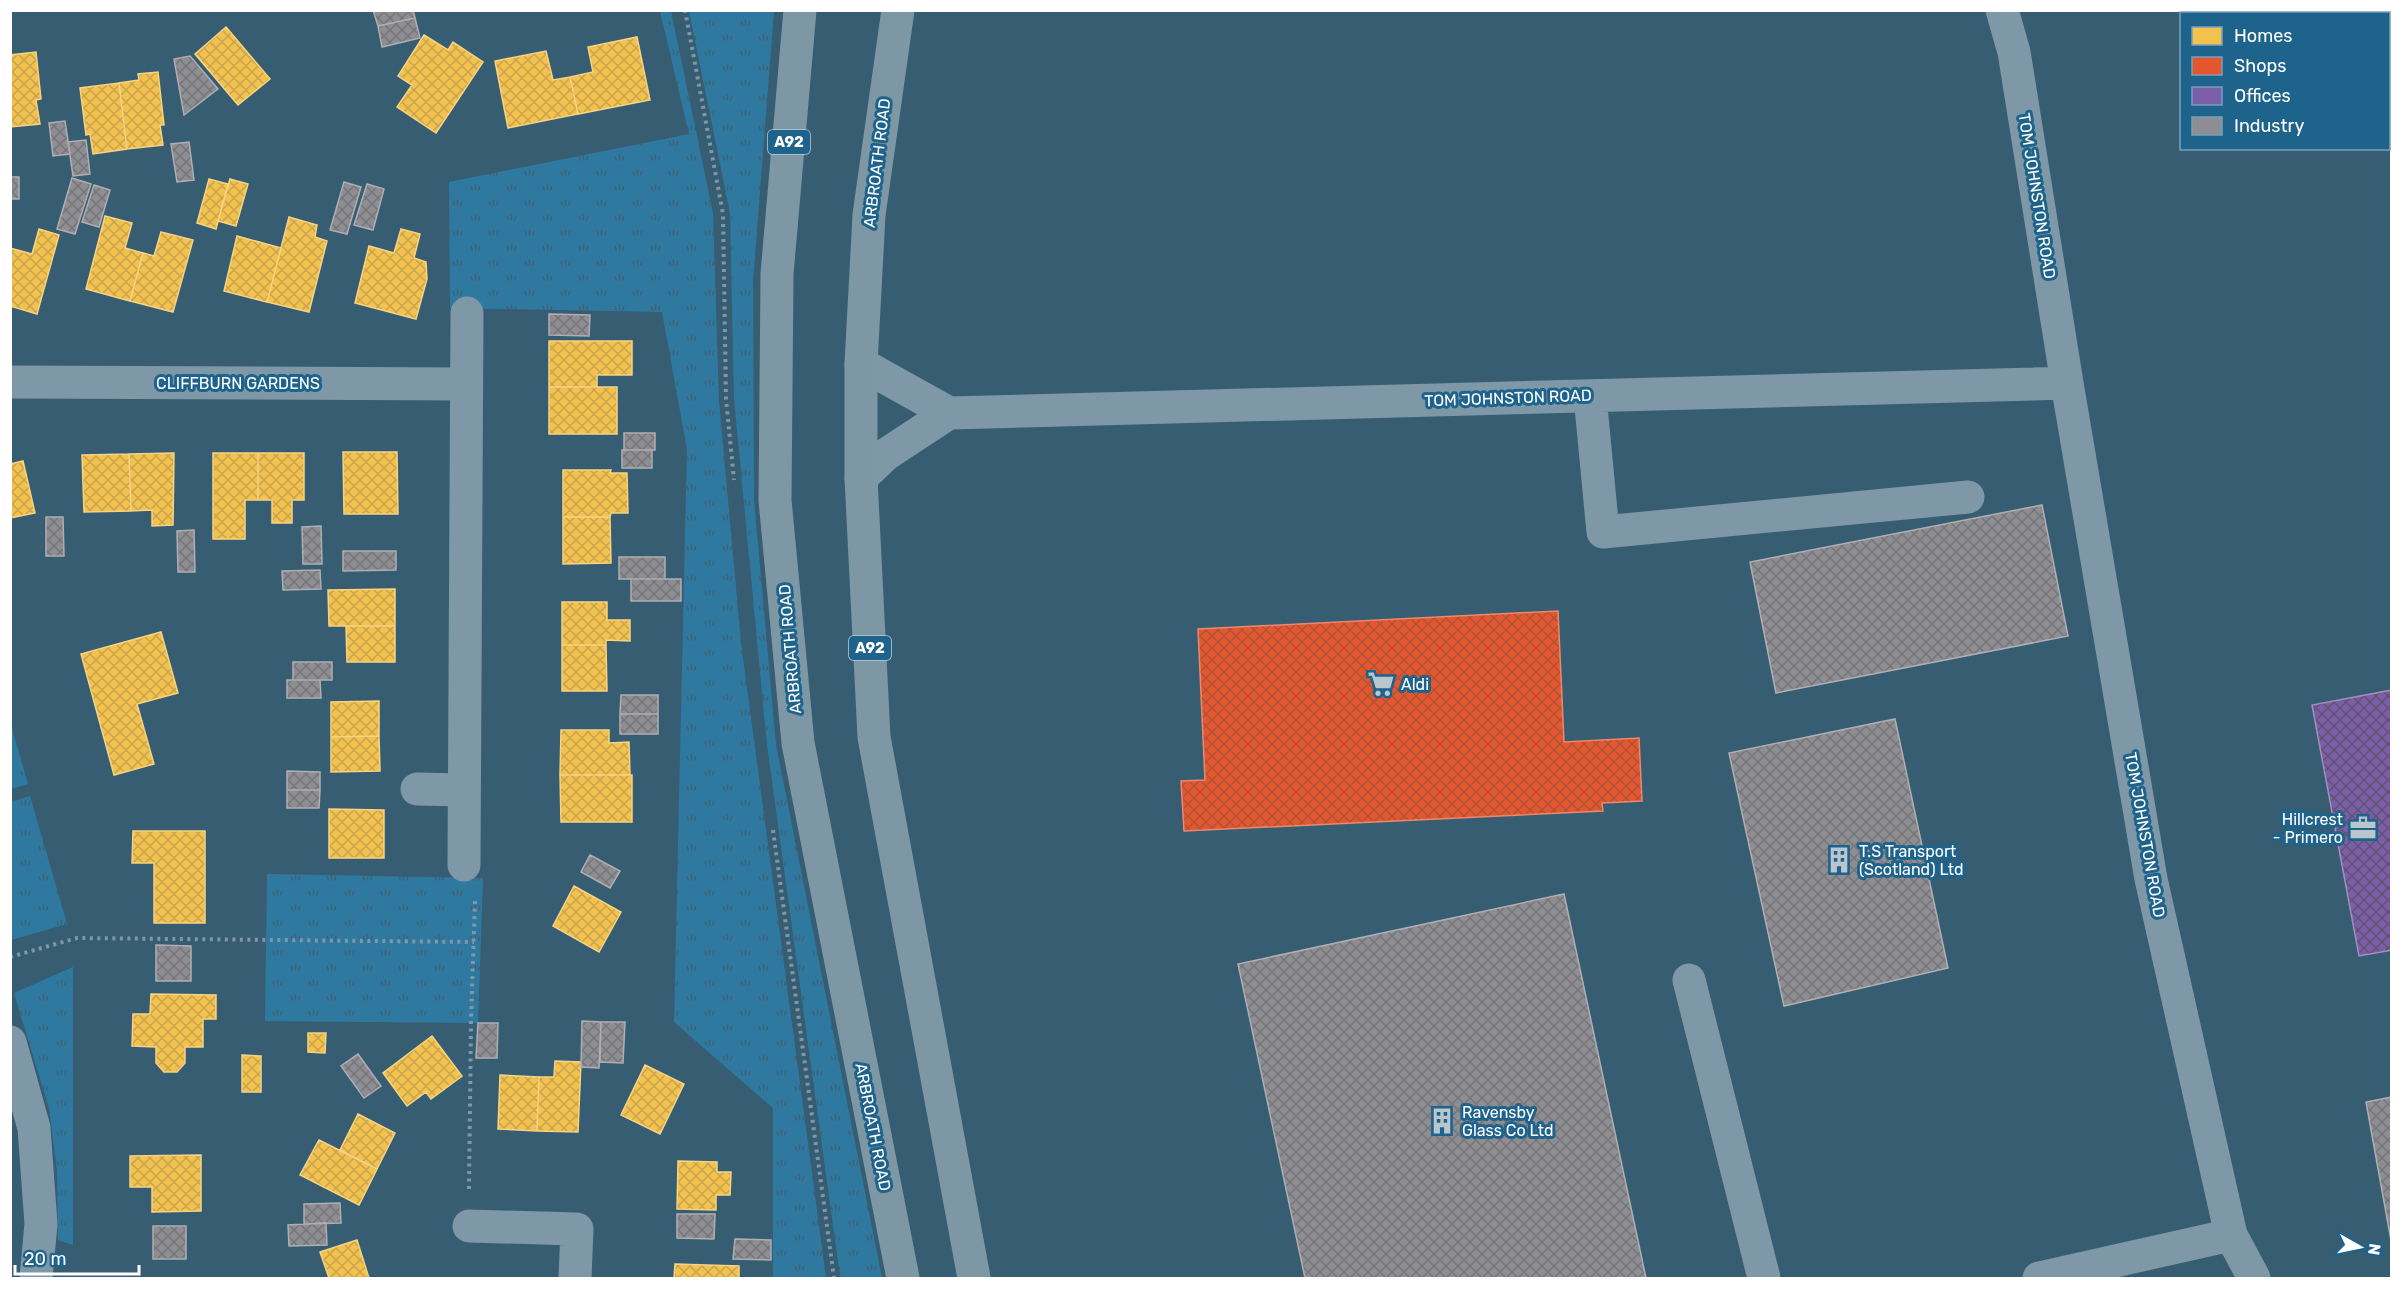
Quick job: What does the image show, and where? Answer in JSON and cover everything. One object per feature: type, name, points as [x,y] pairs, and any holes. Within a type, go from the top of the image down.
[{"type":"main road","name":"ARBROATH ROAD","points":[[800,10],[777,274],[775,500],[798,742],[903,1278]]},
{"type":"main road","name":"ARBROATH ROAD","points":[[898,10],[869,215],[861,364],[861,478],[874,737],[974,1278]]},
{"type":"street","name":"TOM JOHNSTON ROAD","points":[[2002,10],[2014,52],[2067,383],[2151,879],[2231,1235],[2254,1278]]},
{"type":"street","points":[[464,865],[467,313]]},
{"type":"street","points":[[861,364],[949,413],[885,455],[861,478]]},
{"type":"street","name":"CLIFFBURN GARDENS","points":[[10,382],[466,384]]},
{"type":"street","name":"TOM JOHNSTON ROAD","points":[[949,413],[2067,383]]},
{"type":"street","points":[[1590,396],[1603,532],[1968,497]]},
{"type":"street","points":[[417,789],[464,790]]},
{"type":"street","points":[[1689,980],[1764,1278]]},
{"type":"street","points":[[11,1045],[34,1128],[41,1224],[36,1278]]},
{"type":"street","points":[[469,1226],[577,1229],[575,1278]]},
{"type":"street","points":[[2039,1278],[2231,1235]]},
{"type":"path","points":[[469,1226],[476,899]]},
{"type":"path","points":[[10,957],[77,938],[474,942]]},
{"type":"green space","points":[[660,11],[671,11],[713,213],[719,401],[741,643],[826,1278],[773,1278],[773,1108],[674,1022],[687,449],[662,312],[450,308],[449,182],[689,134]]},
{"type":"green space","points":[[689,11],[774,11],[753,281],[754,500],[776,745],[882,1278],[841,1278],[839,1269],[767,745],[734,398],[730,213]]},
{"type":"green space","points":[[10,722],[28,784],[11,789],[10,788]]},
{"type":"green space","points":[[30,796],[67,924],[11,940],[11,802]]},
{"type":"green space","points":[[267,874],[483,878],[478,1023],[265,1021]]},
{"type":"green space","points":[[73,967],[73,1245],[58,1240],[57,1170],[49,1108],[14,993]]},
{"type":"building: Homes","points":[[226,27],[270,79],[238,105],[195,54]]},
{"type":"building: Homes","points":[[424,35],[448,50],[453,42],[483,62],[436,133],[397,107],[412,85],[398,76]]},
{"type":"building: Homes","points":[[637,37],[650,100],[578,114],[570,77],[593,72],[588,47]]},
{"type":"building: Homes","points":[[546,51],[553,80],[570,77],[578,114],[508,128],[495,61]]},
{"type":"building: Homes","points":[[36,52],[41,99],[36,100],[40,124],[10,127],[10,55]]},
{"type":"building: Homes","points":[[158,72],[164,125],[160,125],[163,145],[127,149],[119,83],[139,80],[138,74]]},
{"type":"building: Homes","points":[[119,83],[127,149],[93,154],[90,134],[86,135],[80,88]]},
{"type":"building: Homes","points":[[209,179],[228,184],[216,229],[197,223]]},
{"type":"building: Homes","points":[[230,179],[248,184],[236,226],[218,221]]},
{"type":"building: Homes","points":[[105,216],[132,223],[125,248],[143,253],[130,301],[86,289]]},
{"type":"building: Homes","points":[[289,217],[317,225],[315,237],[327,241],[309,312],[267,302]]},
{"type":"building: Homes","points":[[39,229],[59,235],[37,314],[10,306],[10,248],[32,254]]},
{"type":"building: Homes","points":[[401,229],[420,234],[414,258],[426,262],[427,279],[416,319],[355,303],[369,246],[394,253]]},
{"type":"building: Homes","points":[[161,232],[193,240],[173,312],[130,301],[143,253],[154,256]]},
{"type":"building: Homes","points":[[237,236],[281,248],[267,302],[224,291]]},
{"type":"building: Homes","points":[[549,341],[632,341],[632,375],[597,375],[597,387],[549,387]]},
{"type":"building: Homes","points":[[549,387],[617,387],[617,434],[549,434]]},
{"type":"building: Homes","points":[[343,452],[397,452],[398,514],[344,514]]},
{"type":"building: Homes","points":[[174,453],[173,525],[152,526],[152,510],[131,511],[129,454]]},
{"type":"building: Homes","points":[[213,453],[258,453],[258,500],[245,500],[245,539],[213,539]]},
{"type":"building: Homes","points":[[258,453],[304,453],[304,500],[292,500],[292,523],[272,523],[272,500],[258,500]]},
{"type":"building: Homes","points":[[129,454],[131,511],[84,512],[82,455]]},
{"type":"building: Homes","points":[[23,461],[35,513],[10,518],[10,464]]},
{"type":"building: Homes","points":[[563,470],[611,470],[610,473],[627,473],[628,513],[611,513],[610,517],[563,517]]},
{"type":"building: Homes","points":[[563,517],[610,517],[611,563],[563,564]]},
{"type":"building: Homes","points":[[395,589],[395,626],[329,626],[328,590]]},
{"type":"building: Homes","points":[[562,602],[607,602],[607,620],[630,620],[630,641],[606,640],[606,645],[562,645]]},
{"type":"building: Homes","points":[[346,626],[395,626],[395,662],[347,662]]},
{"type":"building: Homes","points":[[161,632],[178,693],[137,704],[154,764],[114,775],[81,654]]},
{"type":"building: Homes","points":[[562,645],[606,645],[607,691],[562,691]]},
{"type":"building: Homes","points":[[379,701],[379,736],[331,737],[331,702]]},
{"type":"building: Homes","points":[[561,730],[609,730],[609,743],[629,742],[630,775],[560,775]]},
{"type":"building: Homes","points":[[379,736],[380,771],[331,772],[331,737]]},
{"type":"building: Homes","points":[[560,775],[632,775],[632,822],[561,822]]},
{"type":"building: Homes","points":[[329,809],[384,810],[384,858],[329,858]]},
{"type":"building: Homes","points":[[133,831],[205,831],[205,923],[154,923],[154,863],[132,863]]},
{"type":"building: Homes","points":[[574,886],[621,912],[599,952],[553,926]]},
{"type":"building: Homes","points":[[151,994],[216,995],[216,1019],[203,1019],[203,1047],[185,1047],[185,1063],[177,1072],[164,1072],[156,1063],[156,1047],[132,1046],[133,1014],[150,1014]]},
{"type":"building: Homes","points":[[308,1033],[326,1033],[325,1053],[308,1052]]},
{"type":"building: Homes","points":[[432,1036],[462,1076],[431,1099],[426,1092],[407,1106],[383,1073]]},
{"type":"building: Homes","points":[[242,1055],[261,1056],[261,1092],[242,1092]]},
{"type":"building: Homes","points":[[555,1061],[581,1062],[578,1132],[537,1131],[539,1077],[554,1077]]},
{"type":"building: Homes","points":[[645,1065],[684,1084],[660,1134],[621,1115]]},
{"type":"building: Homes","points":[[500,1075],[539,1077],[537,1131],[498,1129]]},
{"type":"building: Homes","points":[[358,1114],[395,1133],[377,1169],[340,1150]]},
{"type":"building: Homes","points":[[319,1140],[377,1169],[359,1205],[300,1175]]},
{"type":"building: Homes","points":[[201,1155],[201,1211],[152,1212],[152,1187],[130,1187],[130,1156]]},
{"type":"building: Homes","points":[[678,1161],[717,1162],[717,1172],[731,1172],[730,1195],[716,1195],[716,1210],[677,1209]]},
{"type":"building: Homes","points":[[357,1240],[369,1278],[329,1278],[320,1252]]},
{"type":"building: Homes","points":[[675,1264],[739,1266],[739,1278],[674,1278]]},
{"type":"building: Shops","name":"Aldi","points":[[1558,611],[1564,742],[1639,738],[1642,801],[1602,803],[1603,811],[1184,831],[1181,781],[1205,780],[1198,629]]},
{"type":"building: Offices","name":"Hillcrest - Primero","points":[[2392,690],[2392,950],[2359,956],[2312,705]]},
{"type":"building: Industry","points":[[373,10],[413,10],[415,18],[378,26]]},
{"type":"building: Industry","points":[[415,18],[420,38],[382,47],[378,26]]},
{"type":"building: Industry","points":[[190,56],[218,89],[184,115],[174,59]]},
{"type":"building: Industry","points":[[65,121],[70,154],[53,156],[49,123]]},
{"type":"building: Industry","points":[[86,140],[90,174],[73,176],[68,142]]},
{"type":"building: Industry","points":[[189,142],[194,180],[177,182],[171,144]]},
{"type":"building: Industry","points":[[10,177],[19,177],[19,199],[10,199]]},
{"type":"building: Industry","points":[[72,178],[91,184],[75,234],[57,229]]},
{"type":"building: Industry","points":[[344,182],[361,187],[347,234],[330,230]]},
{"type":"building: Industry","points":[[367,184],[384,189],[373,230],[354,225]]},
{"type":"building: Industry","points":[[94,185],[110,190],[99,227],[82,222]]},
{"type":"building: Industry","points":[[549,314],[590,315],[589,336],[549,335]]},
{"type":"building: Industry","points":[[624,433],[655,433],[655,450],[624,450]]},
{"type":"building: Industry","points":[[622,450],[652,450],[652,468],[622,468]]},
{"type":"building: Industry","points":[[2042,505],[2068,636],[1776,693],[1750,562]]},
{"type":"building: Industry","points":[[46,517],[63,517],[64,556],[46,556]]},
{"type":"building: Industry","points":[[321,526],[322,564],[303,564],[302,527]]},
{"type":"building: Industry","points":[[194,530],[195,572],[178,572],[177,531]]},
{"type":"building: Industry","points":[[343,551],[396,551],[396,570],[343,571]]},
{"type":"building: Industry","points":[[619,557],[665,557],[665,579],[619,579]]},
{"type":"building: Industry","points":[[320,570],[321,589],[283,590],[282,571]]},
{"type":"building: Industry","points":[[631,579],[681,579],[681,601],[631,601]]},
{"type":"building: Industry","points":[[293,662],[332,662],[332,680],[293,680]]},
{"type":"building: Industry","points":[[287,680],[320,680],[321,698],[287,698]]},
{"type":"building: Industry","points":[[621,695],[658,695],[658,714],[620,714]]},
{"type":"building: Industry","points":[[620,714],[658,714],[658,734],[620,734]]},
{"type":"building: Industry","name":"T.S Transport (Scotland) Ltd","points":[[1895,719],[1948,968],[1784,1006],[1729,753]]},
{"type":"building: Industry","points":[[287,771],[320,772],[320,790],[287,790]]},
{"type":"building: Industry","points":[[287,790],[320,790],[319,808],[287,808]]},
{"type":"building: Industry","points":[[590,855],[620,871],[610,888],[581,872]]},
{"type":"building: Industry","name":"Ravensby Glass Co Ltd","points":[[1564,894],[1646,1278],[1305,1278],[1238,964]]},
{"type":"building: Industry","points":[[156,945],[191,946],[191,981],[156,981]]},
{"type":"building: Industry","points":[[582,1021],[601,1022],[599,1068],[581,1067]]},
{"type":"building: Industry","points":[[601,1022],[625,1022],[623,1063],[600,1062]]},
{"type":"building: Industry","points":[[478,1023],[498,1023],[497,1058],[476,1058]]},
{"type":"building: Industry","points":[[358,1054],[381,1086],[364,1098],[341,1066]]},
{"type":"building: Industry","points":[[2392,1097],[2392,1246],[2366,1102]]},
{"type":"building: Industry","points":[[340,1203],[341,1223],[304,1224],[304,1204]]},
{"type":"building: Industry","points":[[677,1214],[715,1214],[714,1239],[677,1238]]},
{"type":"building: Industry","points":[[326,1223],[327,1245],[289,1246],[288,1225]]},
{"type":"building: Industry","points":[[153,1226],[186,1226],[186,1259],[153,1259]]},
{"type":"building: Industry","points":[[735,1239],[771,1240],[771,1260],[733,1259]]},
{"type":"place","name":"Aldi","points":[[1381,684]]},
{"type":"place","name":"Hillcrest - Primero","points":[[2363,828]]},
{"type":"place","name":"T.S Transport (Scotland) Ltd","points":[[1839,860]]},
{"type":"place","name":"Ravensby Glass Co Ltd","points":[[1442,1121]]}]
